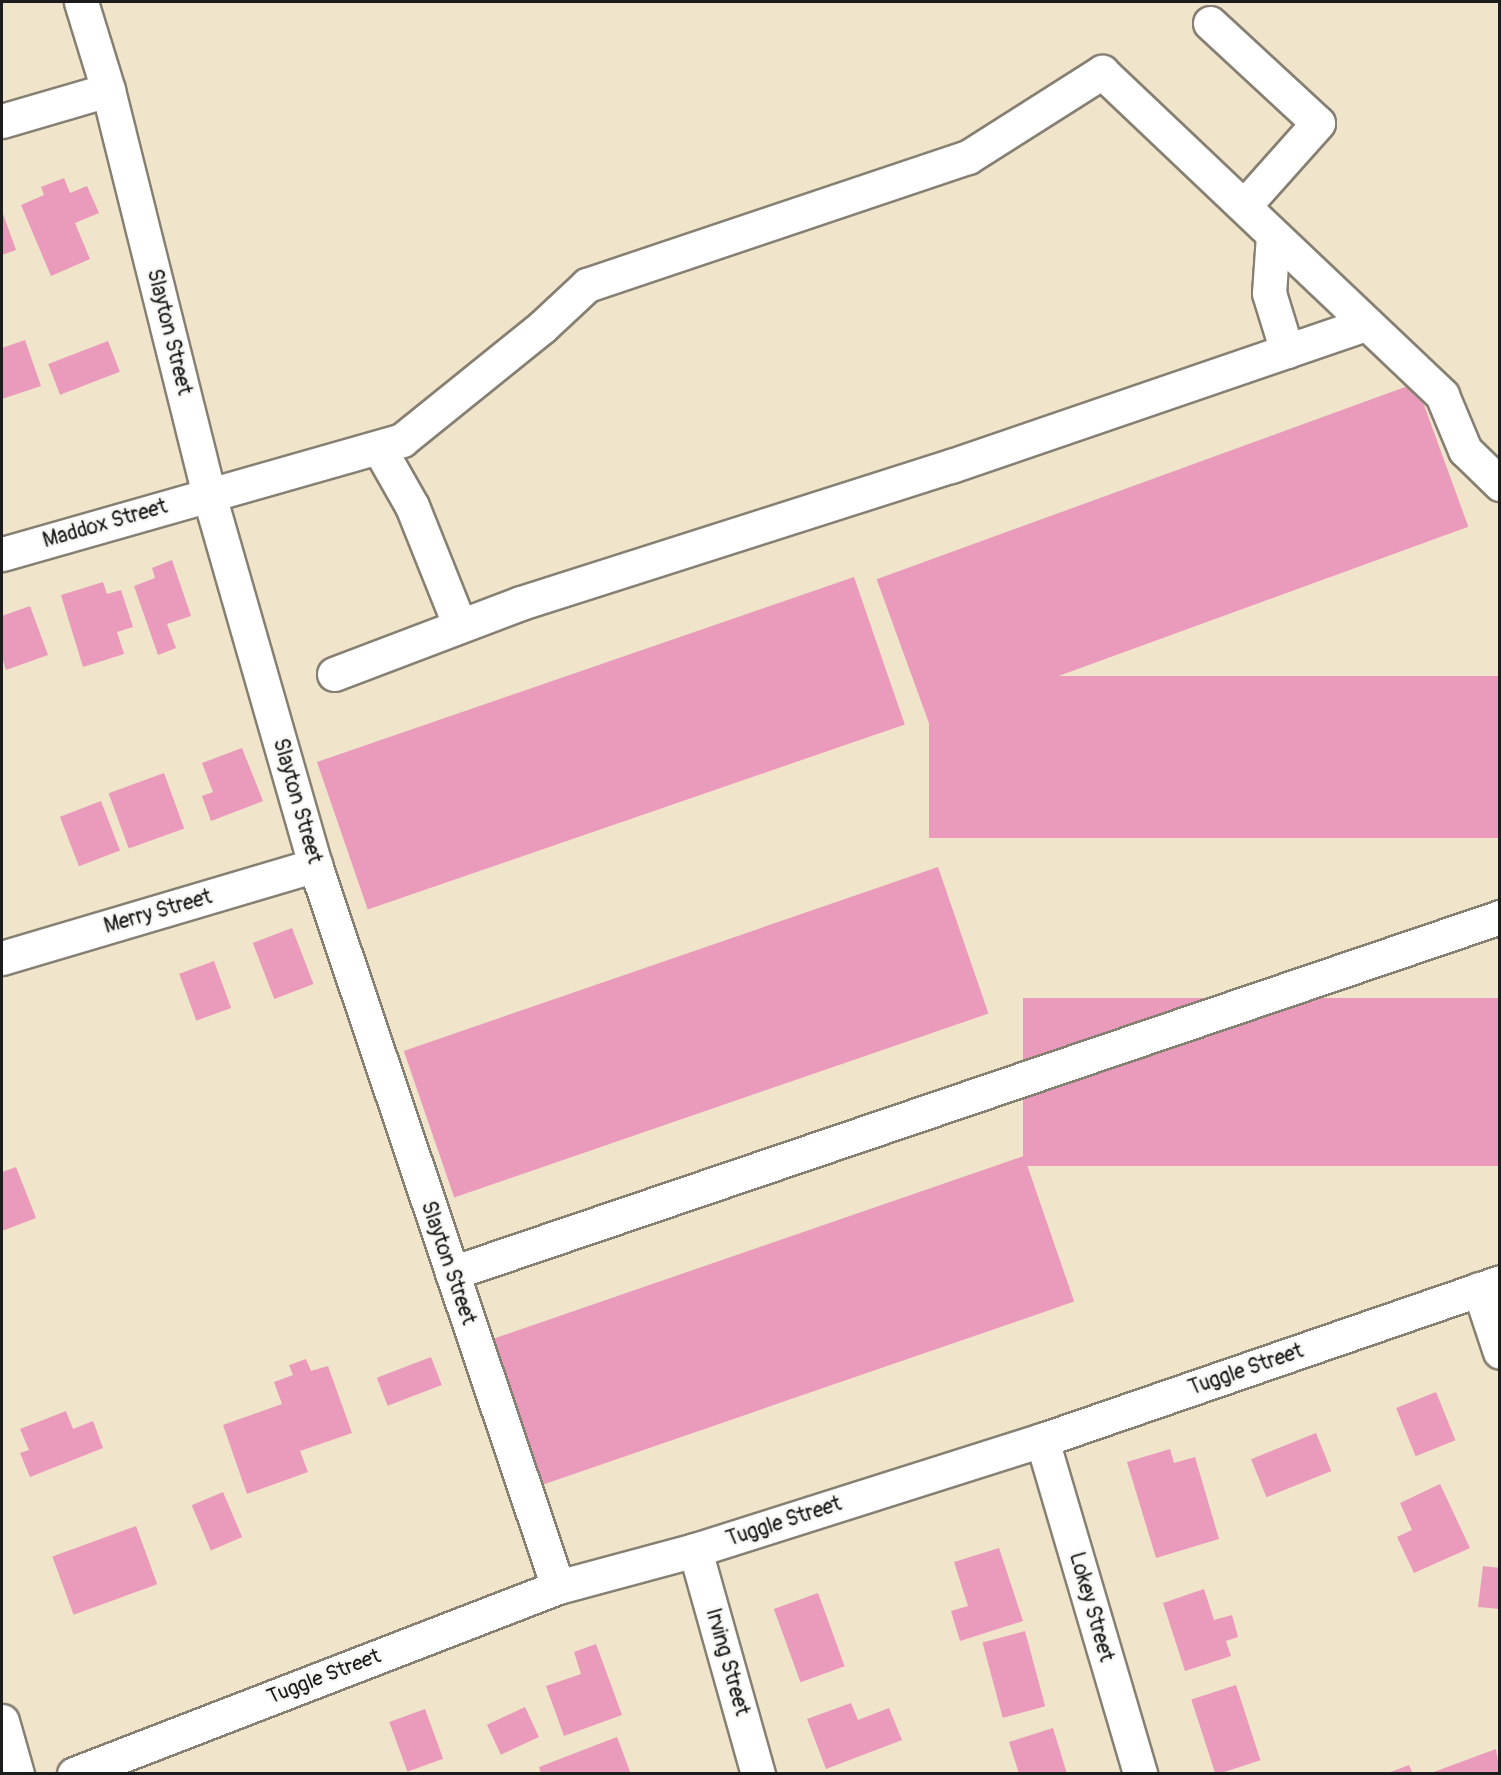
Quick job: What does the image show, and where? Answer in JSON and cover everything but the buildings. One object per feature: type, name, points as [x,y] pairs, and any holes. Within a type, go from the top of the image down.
[{"type":"street","name":"Slayton Street","points":[[81,2],[108,90],[209,495],[315,865],[558,1587]]},
{"type":"street","points":[[1210,22],[1318,123],[1245,205],[1273,235],[1442,395],[1465,450],[1500,484]]},
{"type":"street","name":"Maddox Street","points":[[2,554],[402,440],[542,327],[587,285],[968,157],[1102,72],[1245,205]]},
{"type":"street","points":[[2,121],[108,90]]},
{"type":"street","points":[[1273,235],[1269,293],[1287,351]]},
{"type":"street","points":[[334,674],[520,603],[951,466],[1366,324]]},
{"type":"street","points":[[379,448],[412,506],[460,626]]},
{"type":"street","name":"Merry Street","points":[[2,958],[315,865]]},
{"type":"street","points":[[452,1273],[1500,917]]},
{"type":"street","points":[[1489,1286],[1500,1352]]},
{"type":"street","name":"Tuggle Street","points":[[74,1773],[558,1587],[695,1550],[1042,1440],[1489,1286]]},
{"type":"street","name":"Lokey Street","points":[[1042,1440],[1140,1773]]},
{"type":"street","name":"Irving Street","points":[[695,1550],[758,1773]]},
{"type":"street","points":[[2,1721],[17,1773]]}]
